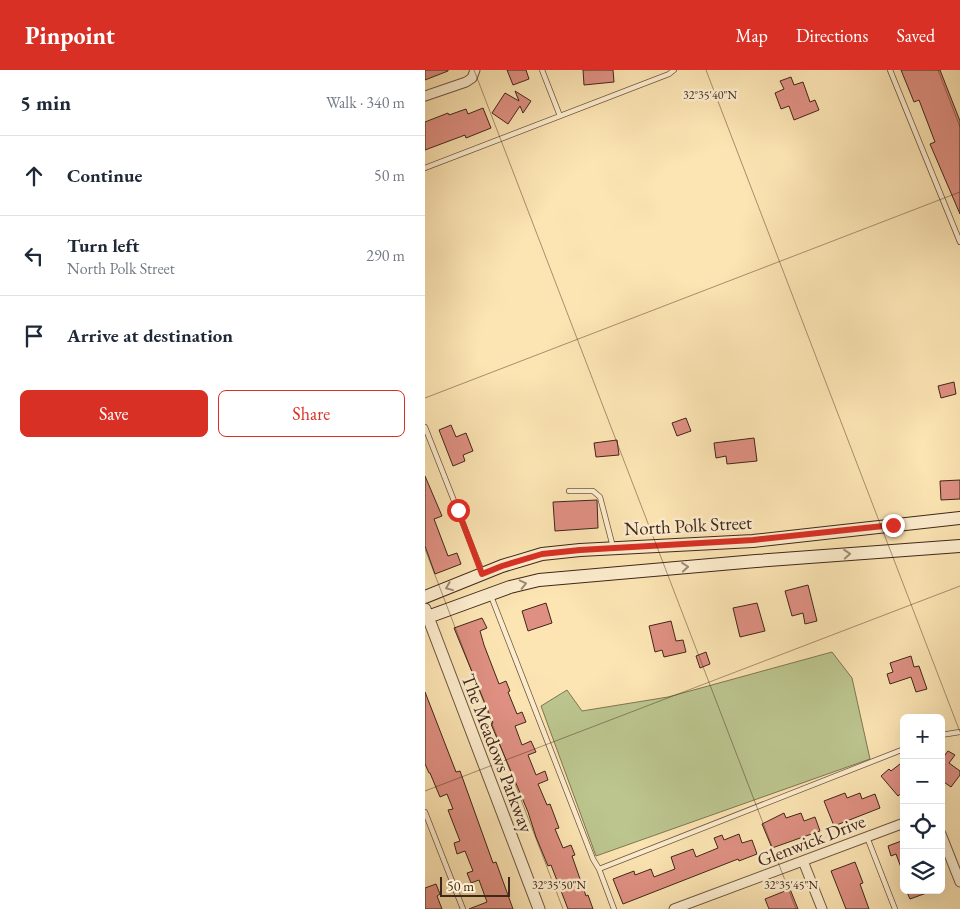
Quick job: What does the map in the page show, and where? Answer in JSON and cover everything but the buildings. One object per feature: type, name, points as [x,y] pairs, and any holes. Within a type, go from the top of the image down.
[{"type":"main road","name":"North Polk Street","points":[[425,597],[502,566],[542,554],[753,540],[960,518]]},
{"type":"main road","points":[[753,540],[756,561]]},
{"type":"main road","points":[[426,615],[510,586],[539,580],[960,546]]},
{"type":"street","points":[[425,96],[466,82],[472,78],[475,70]]},
{"type":"street","name":"The Meadows Parkway","points":[[426,615],[539,909]]},
{"type":"street","name":"Glenwick Drive","points":[[674,909],[900,824]]},
{"type":"street","points":[[945,844],[960,882]]},
{"type":"street","points":[[803,861],[823,909]]},
{"type":"lane","points":[[542,70],[560,116]]},
{"type":"lane","points":[[425,168],[669,74],[675,70]]},
{"type":"lane","points":[[890,70],[960,242]]},
{"type":"lane","points":[[425,427],[482,574]]},
{"type":"lane","points":[[569,491],[593,490],[600,497],[613,548]]},
{"type":"lane","points":[[489,594],[593,859],[599,869],[613,909]]},
{"type":"lane","points":[[945,734],[960,732]]},
{"type":"lane","points":[[599,869],[900,751]]},
{"type":"lane","points":[[425,812],[463,909]]},
{"type":"lane","points":[[866,836],[895,909]]},
{"type":"green space","points":[[832,652],[852,678],[870,759],[596,856],[541,706],[567,690],[582,711],[668,697]]},
{"type":"route","points":[[458,510],[482,574],[542,554],[753,540],[893,525]]}]
